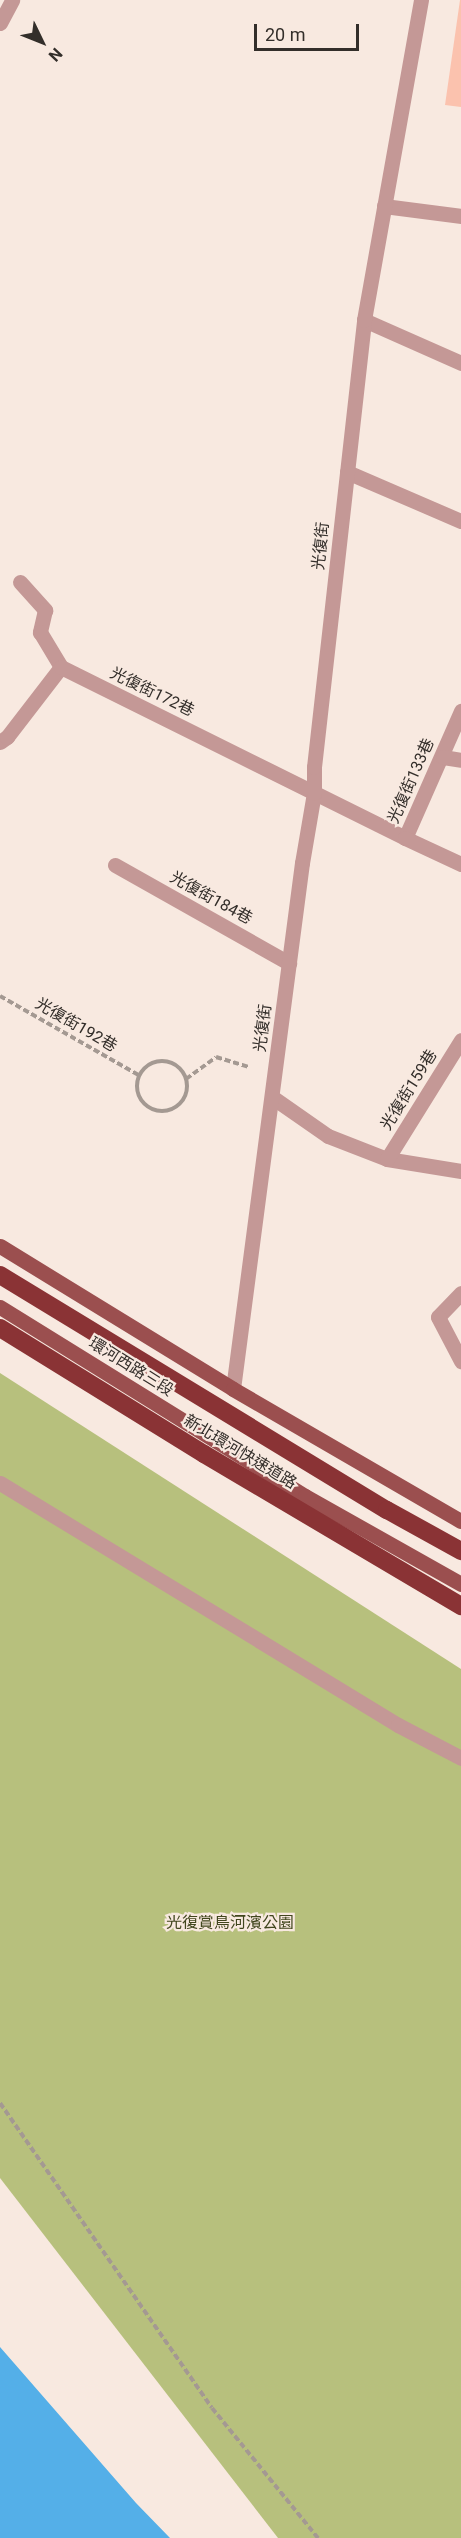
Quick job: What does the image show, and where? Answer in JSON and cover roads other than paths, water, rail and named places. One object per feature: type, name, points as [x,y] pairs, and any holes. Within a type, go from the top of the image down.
[{"type":"highway","name":"新北環河快速道路","points":[[0,1275],[387,1510],[461,1551]]},
{"type":"highway","name":"新北環河快速道路","points":[[0,1328],[204,1454],[461,1606]]},
{"type":"main road","name":"環河西路三段","points":[[0,1246],[233,1389],[461,1521]]},
{"type":"main road","name":"環河西路三段","points":[[0,1307],[305,1496],[461,1584]]},
{"type":"street","points":[[0,23],[12,0]]},
{"type":"street","name":"光復街","points":[[233,1389],[289,963],[314,793],[314,767],[364,320],[421,0]]},
{"type":"street","points":[[384,206],[461,216]]},
{"type":"street","points":[[364,320],[461,363]]},
{"type":"street","points":[[347,472],[461,521]]},
{"type":"street","points":[[0,742],[7,737],[61,667],[40,632],[45,610],[20,582]]},
{"type":"street","name":"光復街172巷","points":[[61,667],[314,793]]},
{"type":"street","name":"光復街133巷","points":[[314,793],[405,838],[443,757],[461,711]]},
{"type":"street","points":[[443,757],[461,760]]},
{"type":"street","points":[[405,838],[461,864]]},
{"type":"street","name":"光復街184巷","points":[[115,865],[289,963]]},
{"type":"street","name":"光復街159巷","points":[[387,1160],[461,1040]]},
{"type":"street","points":[[272,1097],[328,1136],[387,1160],[461,1171]]},
{"type":"street","points":[[461,1293],[438,1317],[461,1361]]},
{"type":"street","points":[[0,1483],[398,1725],[461,1758]]},
{"type":"water","points":[[0,2347],[136,2503],[170,2538],[0,2538]]},
{"type":"park label","name":"光復賞鳥河濱公園","points":[[230,1923]]}]
